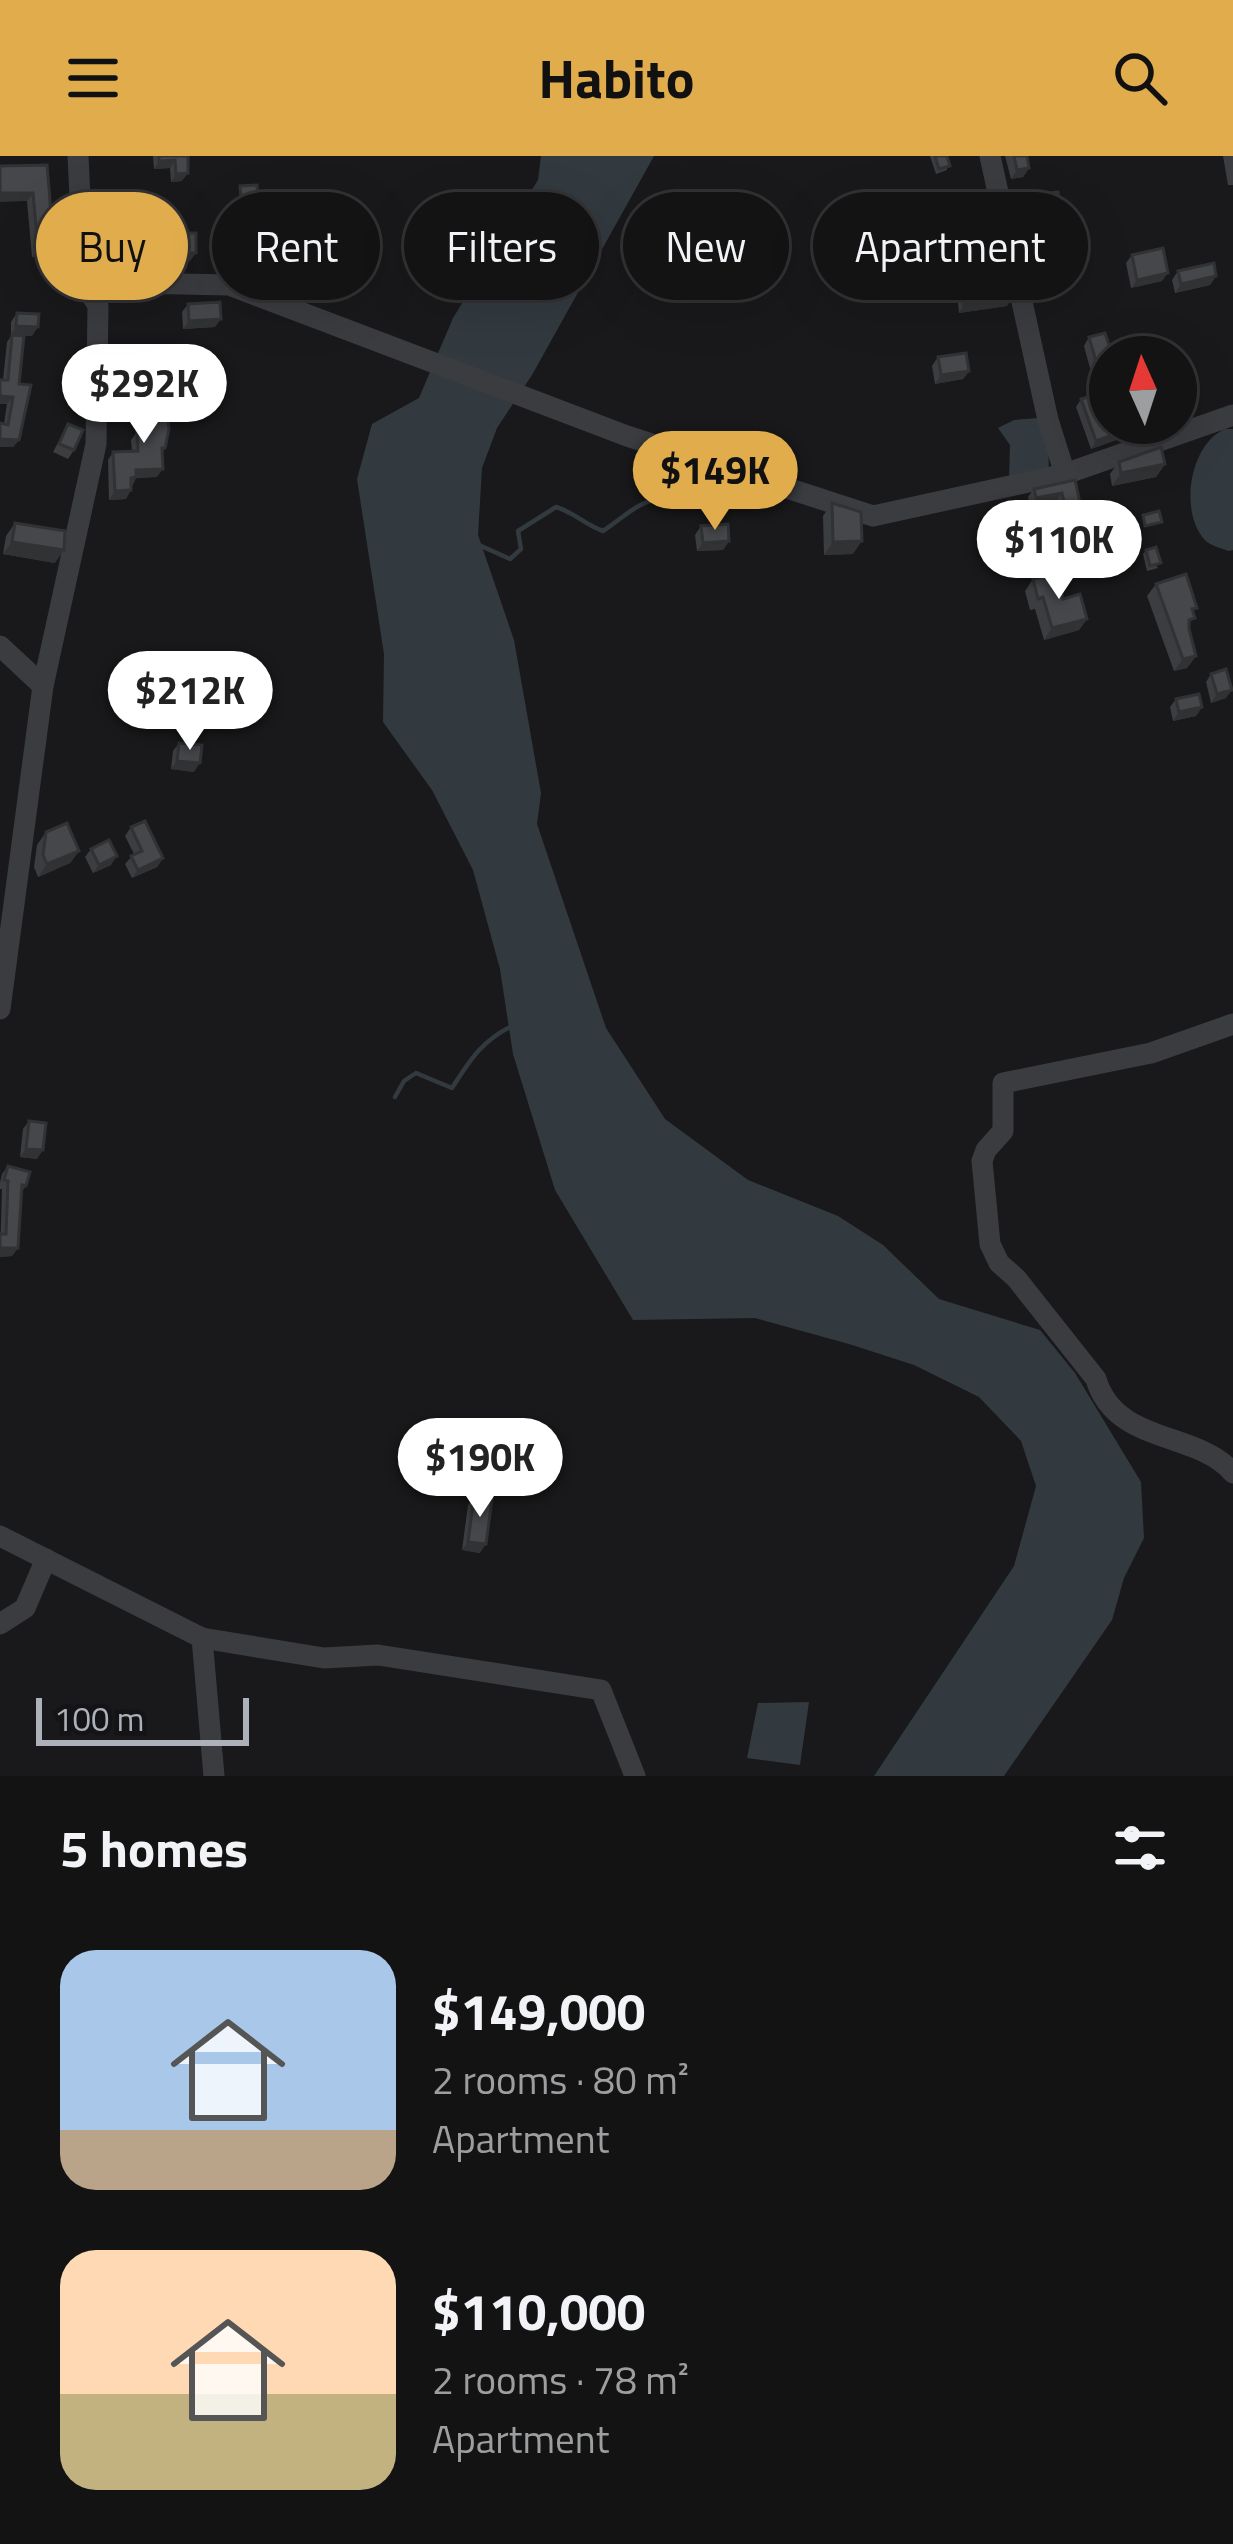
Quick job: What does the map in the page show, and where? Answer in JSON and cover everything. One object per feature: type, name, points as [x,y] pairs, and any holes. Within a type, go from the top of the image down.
[{"type":"street","points":[[78,156],[80,192]]},
{"type":"street","points":[[990,156],[1048,420],[1065,474]]},
{"type":"street","points":[[188,284],[229,285],[627,436],[873,516],[1065,474],[1233,415]]},
{"type":"street","points":[[0,1009],[43,686],[96,443],[94,300]]},
{"type":"street","points":[[0,646],[43,686]]},
{"type":"street","points":[[1233,1024],[1151,1053],[1003,1083],[1003,1131],[982,1161],[990,1244],[999,1263],[1016,1277],[1096,1379],[1101,1396],[1114,1411],[1226,1463],[1233,1473]]},
{"type":"street","points":[[0,1536],[202,1638],[324,1658],[379,1654],[602,1690],[635,1776]]},
{"type":"street","points":[[0,1624],[25,1608],[46,1559]]},
{"type":"street","points":[[202,1638],[214,1776]]},
{"type":"shaded area","points":[[541,156],[654,156],[634,192],[623,192],[623,212],[599,255],[599,192],[531,192],[538,180]]},
{"type":"shaded area","points":[[464,300],[574,300],[497,428],[482,468],[478,535],[514,640],[541,793],[537,824],[606,1028],[665,1119],[748,1180],[838,1216],[883,1245],[939,1299],[1040,1330],[1075,1373],[1141,1482],[1144,1538],[1124,1578],[1112,1620],[1004,1776],[874,1776],[1014,1566],[1036,1486],[1021,1441],[979,1397],[914,1365],[849,1344],[755,1318],[633,1320],[555,1190],[513,1054],[500,969],[473,870],[432,790],[383,722],[384,654],[357,479],[372,424],[419,398]]},
{"type":"shaded area","points":[[1039,418],[1048,438],[1049,477],[1009,480],[1010,445],[998,428],[1014,420]]},
{"type":"shaded area","points":[[1225,429],[1233,429],[1233,550],[1229,551],[1204,539],[1196,527],[1190,495],[1203,448]]},
{"type":"shaded area","points":[[809,1702],[800,1765],[747,1758],[758,1703]]},
{"type":"building","points":[[159,156],[188,156],[188,173],[176,174],[175,160],[159,161]]},
{"type":"building","points":[[935,156],[947,156],[950,166],[939,169]]},
{"type":"building","points":[[1014,156],[1027,156],[1029,168],[1017,170]]},
{"type":"building","points":[[47,165],[49,192],[36,192],[36,227],[33,193],[0,193],[0,166]]},
{"type":"building","points":[[257,185],[258,192],[240,192],[240,186]]},
{"type":"building","points":[[188,233],[196,233],[196,253],[188,253]]},
{"type":"building","points":[[1163,248],[1168,273],[1137,280],[1132,255]]},
{"type":"building","points":[[1214,263],[1216,276],[1181,284],[1178,271]]},
{"type":"building","points":[[220,302],[221,319],[189,321],[188,304]]},
{"type":"building","points":[[17,313],[39,314],[38,327],[16,326]]},
{"type":"building","points":[[12,335],[24,336],[19,384],[31,385],[19,440],[0,439],[0,423],[8,425],[13,397],[0,396],[0,380],[8,380]]},
{"type":"building","points":[[966,353],[969,371],[941,375],[938,357]]},
{"type":"building","points":[[166,397],[169,429],[162,448],[163,469],[136,470],[131,490],[115,491],[113,452],[138,451],[137,432],[148,431],[145,399]]},
{"type":"building","points":[[1089,397],[1089,421],[1081,399]]},
{"type":"building","points":[[68,424],[83,430],[74,450],[59,444]]},
{"type":"building","points":[[1161,447],[1165,464],[1121,473],[1119,462]]},
{"type":"building","points":[[1075,480],[1080,503],[1065,507],[1062,493],[1036,498],[1034,489]]},
{"type":"building","points":[[832,503],[861,512],[862,541],[833,542]]},
{"type":"building","points":[[1159,511],[1162,522],[1145,526],[1143,515]]},
{"type":"building","points":[[15,523],[65,531],[64,550],[12,542]]},
{"type":"building","points":[[728,524],[729,541],[703,543],[701,526]]},
{"type":"building","points":[[1156,547],[1161,563],[1150,566],[1146,550]]},
{"type":"building","points":[[1057,573],[1063,599],[1080,594],[1087,619],[1052,628],[1033,579]]},
{"type":"building","points":[[1186,574],[1197,608],[1192,609],[1195,618],[1189,620],[1196,656],[1183,659],[1156,584]]},
{"type":"building","points":[[1226,669],[1232,690],[1217,694],[1211,674]]},
{"type":"building","points":[[1199,694],[1202,707],[1179,712],[1176,699]]},
{"type":"building","points":[[179,743],[202,745],[200,763],[177,761]]},
{"type":"building","points":[[145,821],[163,858],[138,870],[131,856],[142,851],[131,827]]},
{"type":"building","points":[[67,823],[79,851],[47,864],[43,855],[46,832]]},
{"type":"building","points":[[109,840],[117,856],[99,865],[91,849]]},
{"type":"building","points":[[29,1121],[46,1123],[43,1150],[26,1149]]},
{"type":"building","points":[[8,1166],[30,1172],[26,1186],[22,1185],[18,1248],[0,1248],[0,1234],[6,1234]]},
{"type":"building","points":[[474,1497],[492,1499],[486,1544],[468,1542]]},
{"type":"waterway","points":[[479,545],[510,559],[521,549],[518,531],[556,507],[603,531],[639,506],[666,497]]},
{"type":"waterway","points":[[395,1097],[404,1081],[416,1073],[452,1088],[485,1044],[514,1025]]}]
